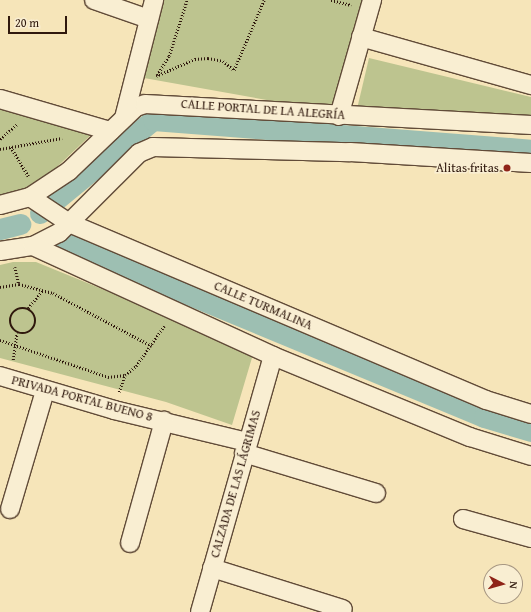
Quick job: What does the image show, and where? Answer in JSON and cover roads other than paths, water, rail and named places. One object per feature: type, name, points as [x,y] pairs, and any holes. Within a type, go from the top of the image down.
[{"type":"street","points":[[94,0],[149,19]]},
{"type":"street","points":[[124,118],[154,0]]},
{"type":"street","points":[[339,116],[372,0]]},
{"type":"street","points":[[361,37],[531,85]]},
{"type":"street","points":[[0,99],[110,131]]},
{"type":"street","name":"CALLE PORTAL DE LA ALEGRÍA","points":[[33,194],[69,171],[136,106],[158,103],[339,116],[531,125]]},
{"type":"street","points":[[0,251],[33,246],[59,233],[139,153],[154,148],[350,152],[531,163]]},
{"type":"street","points":[[0,205],[33,194]]},
{"type":"street","name":"CALLE TURMALINA","points":[[33,194],[69,223],[486,400],[531,414]]},
{"type":"street","points":[[33,246],[273,356],[470,438],[531,456]]},
{"type":"street","name":"CALZADA DE LAS LÁGRIMAS","points":[[200,612],[273,356]]},
{"type":"street","name":"PRIVADA PORTAL BUENO 8","points":[[5,377],[44,391],[114,410],[164,421],[376,494]]},
{"type":"street","points":[[10,509],[44,391]]},
{"type":"street","name":"PRIVADA PORTAL BUENO 8","points":[[130,543],[164,421]]},
{"type":"street","points":[[463,519],[531,538]]},
{"type":"street","points":[[212,568],[343,610]]},
{"type":"waterway","points":[[40,213],[153,120],[531,150]]},
{"type":"waterway","points":[[0,229],[20,224]]},
{"type":"waterway","points":[[57,240],[484,417],[531,431]]},
{"type":"place","name":"Alitas fritas","points":[[507,168]]}]
